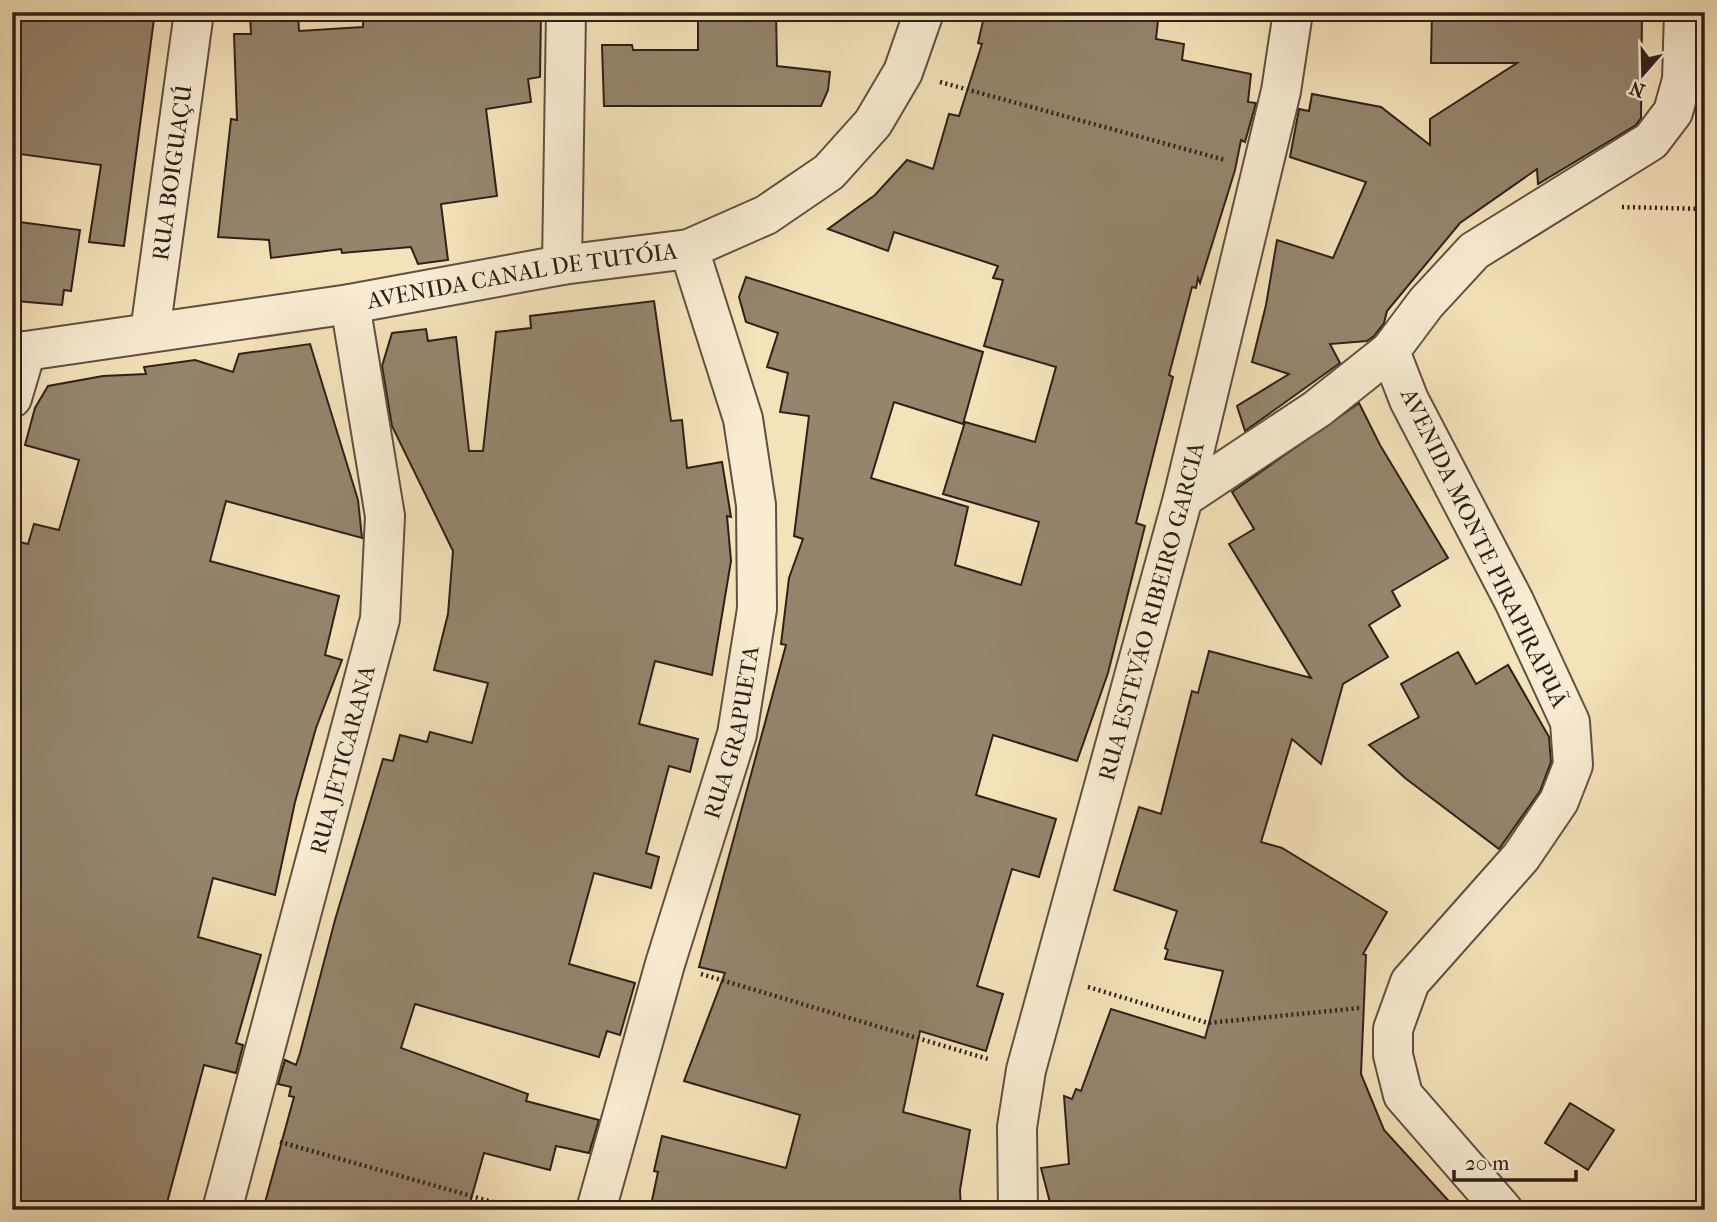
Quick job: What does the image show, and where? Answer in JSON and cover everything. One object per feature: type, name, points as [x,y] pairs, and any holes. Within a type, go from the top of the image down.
[{"type":"street","name":"RUA BOIGUAÇÚ","points":[[150,332],[194,12]]},
{"type":"street","points":[[562,265],[566,12]]},
{"type":"street","name":"AVENIDA CANAL DE TUTÓIA","points":[[19,352],[350,304],[562,265],[690,249],[766,215],[829,172],[873,123],[903,72],[924,12]]},
{"type":"street","name":"RUA ESTEVÃO RIBEIRO GARCIA","points":[[1018,1210],[1017,1127],[1026,1070],[1183,498],[1282,91],[1293,12]]},
{"type":"street","points":[[1183,498],[1317,409],[1390,351],[1426,303],[1474,251],[1651,141],[1673,112],[1682,80],[1684,12]]},
{"type":"street","name":"RUA GRAPUETA","points":[[596,1210],[665,964],[737,734],[757,609],[756,505],[743,419],[690,249]]},
{"type":"street","name":"RUA JETICARANA","points":[[222,1210],[380,619],[385,516],[350,304]]},
{"type":"street","name":"AVENIDA MONTE PIRAPIRAPUÃ","points":[[1390,351],[1409,400],[1514,601],[1570,722],[1573,765],[1559,801],[1521,857],[1409,982],[1393,1029],[1393,1055],[1403,1095],[1503,1210]]},
{"type":"street","points":[[12,398],[19,352]]},
{"type":"path","points":[[903,72],[1263,170]]},
{"type":"path","points":[[665,964],[1026,1070]]},
{"type":"path","points":[[1053,977],[1208,1023],[1277,1014],[1399,1005]]},
{"type":"path","points":[[243,1131],[522,1210]]},
{"type":"building","points":[[12,12],[127,12],[126,15],[154,19],[124,246],[89,242],[101,165],[12,153]]},
{"type":"building","points":[[250,12],[298,12],[299,31],[363,27],[363,12],[541,12],[540,77],[528,79],[531,102],[486,109],[497,196],[441,204],[448,260],[418,264],[411,247],[342,253],[341,249],[271,258],[269,240],[218,237],[231,119],[237,120],[234,34],[251,34]]},
{"type":"building","points":[[698,12],[776,12],[777,66],[830,72],[828,90],[821,106],[604,106],[602,45],[632,45],[633,50],[698,50]]},
{"type":"building","points":[[985,12],[1159,12],[1156,39],[1184,44],[1182,60],[1251,74],[1248,102],[1256,103],[1245,142],[1241,140],[1235,170],[1200,283],[1198,278],[1196,288],[1192,287],[1169,375],[1173,377],[1136,523],[1145,526],[1108,673],[1077,761],[993,735],[976,795],[1056,819],[1039,877],[1012,869],[977,986],[1003,994],[986,1051],[920,1031],[903,1112],[970,1130],[960,1190],[961,1210],[650,1210],[658,1172],[654,1171],[662,1136],[786,1168],[800,1115],[684,1081],[725,973],[699,967],[786,645],[781,644],[789,578],[803,539],[794,536],[809,416],[780,412],[788,373],[767,367],[778,333],[746,322],[739,297],[746,277],[983,352],[963,424],[894,402],[871,478],[968,507],[955,565],[1021,585],[1039,522],[943,494],[965,422],[1035,442],[1056,367],[984,346],[1003,280],[993,278],[998,266],[894,232],[888,251],[828,229],[875,195],[907,160],[933,169],[949,114],[959,116],[982,44],[978,43]]},
{"type":"building","points":[[1432,12],[1642,12],[1641,118],[1636,125],[1538,184],[1537,169],[1460,223],[1387,311],[1384,323],[1374,336],[1367,341],[1330,344],[1340,363],[1245,431],[1237,406],[1289,374],[1252,362],[1266,305],[1277,240],[1333,258],[1366,182],[1290,157],[1299,109],[1309,111],[1312,94],[1381,107],[1430,145],[1430,119],[1517,63],[1431,63]]},
{"type":"building","points":[[12,221],[80,230],[71,291],[64,290],[62,305],[16,301],[19,282],[12,281]]},
{"type":"building","points":[[654,301],[671,421],[682,420],[687,468],[722,462],[731,517],[727,516],[731,561],[712,675],[655,661],[639,724],[698,739],[690,772],[669,766],[646,853],[659,857],[651,888],[594,873],[569,964],[635,983],[620,1035],[607,1031],[599,1057],[415,1004],[401,1048],[528,1094],[526,1101],[599,1120],[589,1153],[556,1146],[550,1170],[484,1153],[468,1210],[263,1210],[294,1097],[289,1096],[291,1087],[278,1084],[285,1060],[296,1065],[300,1053],[335,920],[383,759],[393,761],[400,735],[427,742],[430,732],[472,743],[488,683],[434,670],[448,614],[453,551],[392,426],[382,366],[392,333],[426,329],[428,341],[456,337],[469,451],[483,451],[496,332],[531,328],[530,316]]},
{"type":"building","points":[[310,344],[358,500],[362,538],[226,501],[210,561],[339,596],[325,655],[342,660],[316,728],[295,802],[275,895],[213,878],[198,937],[261,955],[236,1043],[243,1045],[236,1073],[204,1065],[165,1210],[12,1210],[12,666],[21,636],[12,634],[12,540],[28,544],[34,524],[59,530],[79,460],[25,445],[35,408],[48,386],[103,376],[146,374],[144,367],[195,360],[233,372],[239,354]]},
{"type":"building","points":[[1359,403],[1380,445],[1448,558],[1392,591],[1400,606],[1369,625],[1388,657],[1343,684],[1321,764],[1292,739],[1261,842],[1282,848],[1387,912],[1363,954],[1366,955],[1361,1074],[1384,1130],[1457,1210],[1052,1210],[1041,1168],[1069,1164],[1064,1096],[1072,1099],[1076,1089],[1081,1091],[1111,1009],[1205,1038],[1223,971],[1165,959],[1168,950],[1165,948],[1177,911],[1114,890],[1139,807],[1161,814],[1192,691],[1198,693],[1209,651],[1311,678],[1229,544],[1254,529],[1232,492]]},
{"type":"building","points":[[1458,652],[1476,684],[1508,665],[1549,737],[1551,762],[1540,791],[1499,849],[1405,778],[1369,745],[1419,717],[1401,684]]},
{"type":"building","points":[[1570,1103],[1614,1130],[1588,1170],[1545,1143]]}]
